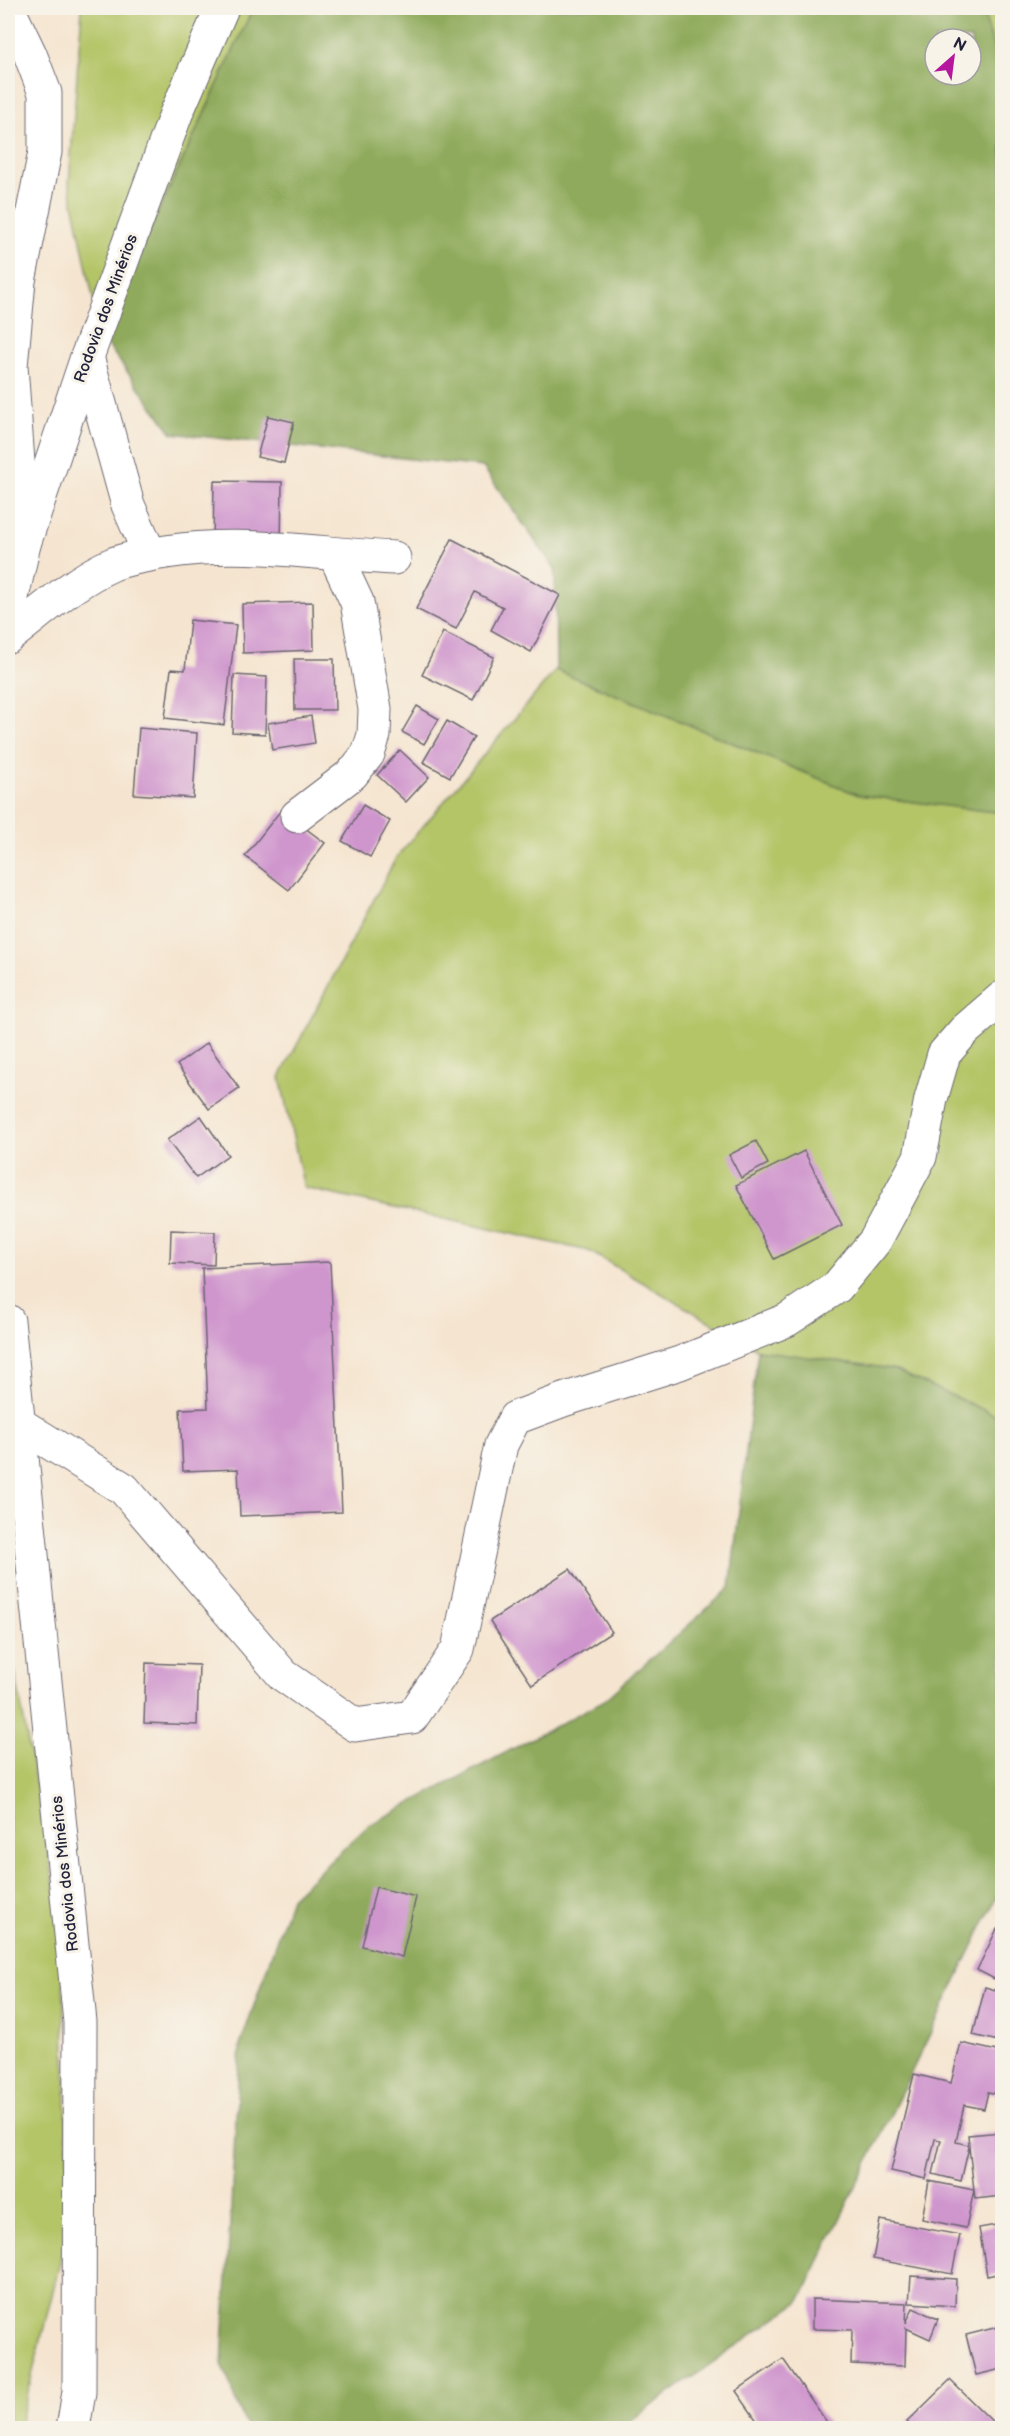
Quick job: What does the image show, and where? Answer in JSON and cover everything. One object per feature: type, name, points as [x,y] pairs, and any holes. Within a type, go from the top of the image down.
[{"type":"street","points":[[8,8],[30,54],[45,93],[45,152],[19,281],[11,366],[24,544]]},
{"type":"street","name":"Rodovia dos Minérios","points":[[8,615],[24,544],[87,357],[176,114],[222,8]]},
{"type":"street","points":[[87,357],[128,505],[150,555]]},
{"type":"street","points":[[8,637],[83,580],[114,564],[150,555],[188,549],[241,546],[394,558]]},
{"type":"street","points":[[297,816],[352,774],[368,754],[374,735],[375,709],[357,602],[335,555]]},
{"type":"street","points":[[18,1423],[124,1489],[283,1675],[355,1725],[412,1717],[458,1649],[501,1445],[515,1418],[563,1400],[680,1363],[787,1320],[837,1287],[875,1241],[920,1157],[931,1099],[944,1054],[964,1031],[1002,998]]},
{"type":"street","name":"Rodovia dos Minérios","points":[[8,1322],[80,2022],[79,2392],[73,2428]]},
{"type":"green space","points":[[82,8],[253,8],[101,336],[69,183]]},
{"type":"green space","points":[[253,8],[982,8],[1002,76],[1002,813],[859,795],[556,670],[555,569],[483,467],[172,433],[101,336]]},
{"type":"green space","points":[[982,8],[1002,8],[1002,76]]},
{"type":"green space","points":[[556,670],[859,795],[1002,813],[1002,1418],[892,1369],[758,1350],[589,1251],[304,1188],[280,1077],[396,858]]},
{"type":"green space","points":[[758,1350],[892,1369],[1002,1418],[1002,1886],[800,2301],[620,2428],[247,2428],[222,2364],[240,2046],[291,1898],[369,1825],[605,1700],[730,1588]]},
{"type":"green space","points":[[8,1634],[62,1926],[69,2226],[19,2428],[8,2428]]},
{"type":"building","points":[[268,416],[294,422],[284,463],[257,457]]},
{"type":"building","points":[[214,481],[282,482],[281,546],[213,545]]},
{"type":"building","points":[[452,539],[560,595],[531,652],[491,630],[503,607],[475,592],[456,629],[416,609]]},
{"type":"building","points":[[313,602],[314,650],[243,653],[242,604]]},
{"type":"building","points":[[190,620],[236,625],[224,725],[165,718],[171,669],[185,670]]},
{"type":"building","points":[[443,632],[494,657],[473,700],[422,675]]},
{"type":"building","points":[[294,659],[334,659],[335,710],[295,710]]},
{"type":"building","points":[[234,675],[267,677],[265,734],[232,732]]},
{"type":"building","points":[[417,706],[439,719],[424,744],[402,732]]},
{"type":"building","points":[[311,716],[315,743],[272,750],[268,723]]},
{"type":"building","points":[[447,721],[474,737],[450,777],[423,762]]},
{"type":"building","points":[[139,728],[197,733],[193,798],[134,794]]},
{"type":"building","points":[[400,750],[429,777],[406,802],[377,775]]},
{"type":"building","points":[[363,805],[390,821],[370,857],[342,841]]},
{"type":"building","points":[[281,810],[325,843],[289,890],[245,856]]},
{"type":"building","points":[[207,1043],[239,1088],[209,1109],[177,1065]]},
{"type":"building","points":[[201,1116],[228,1155],[196,1178],[167,1140]]},
{"type":"building","points":[[756,1141],[768,1164],[741,1178],[729,1155]]},
{"type":"building","points":[[804,1151],[842,1225],[774,1259],[736,1185]]},
{"type":"building","points":[[171,1230],[215,1232],[214,1265],[170,1263]]},
{"type":"building","points":[[330,1262],[342,1512],[240,1516],[238,1469],[183,1471],[180,1409],[208,1408],[202,1268]]},
{"type":"building","points":[[570,1569],[612,1632],[532,1685],[490,1621]]},
{"type":"building","points":[[146,1663],[199,1665],[197,1725],[144,1723]]},
{"type":"building","points":[[376,1887],[416,1897],[402,1957],[362,1946]]},
{"type":"building","points":[[997,1929],[1002,1932],[1002,1983],[977,1970]]},
{"type":"building","points":[[985,1987],[1002,1992],[1002,2042],[973,2035]]},
{"type":"building","points":[[961,2043],[1002,2052],[1002,2095],[988,2092],[984,2109],[964,2105],[956,2142],[969,2145],[968,2135],[1002,2132],[1002,2196],[975,2199],[969,2147],[961,2181],[933,2174],[941,2140],[935,2139],[926,2179],[891,2171],[914,2074],[951,2083]]},
{"type":"building","points":[[929,2181],[974,2190],[966,2228],[922,2219]]},
{"type":"building","points":[[880,2220],[960,2235],[952,2274],[873,2259]]},
{"type":"building","points":[[1002,2224],[1002,2273],[987,2276],[979,2228]]},
{"type":"building","points":[[911,2276],[956,2279],[955,2306],[909,2303]]},
{"type":"building","points":[[812,2299],[907,2303],[906,2323],[913,2308],[938,2319],[930,2339],[906,2328],[905,2366],[851,2364],[852,2330],[812,2329]]},
{"type":"building","points":[[1002,2326],[1002,2369],[976,2375],[966,2335]]},
{"type":"building","points":[[783,2359],[831,2428],[762,2428],[736,2391]]},
{"type":"building","points":[[950,2380],[999,2428],[913,2428],[907,2422]]}]
